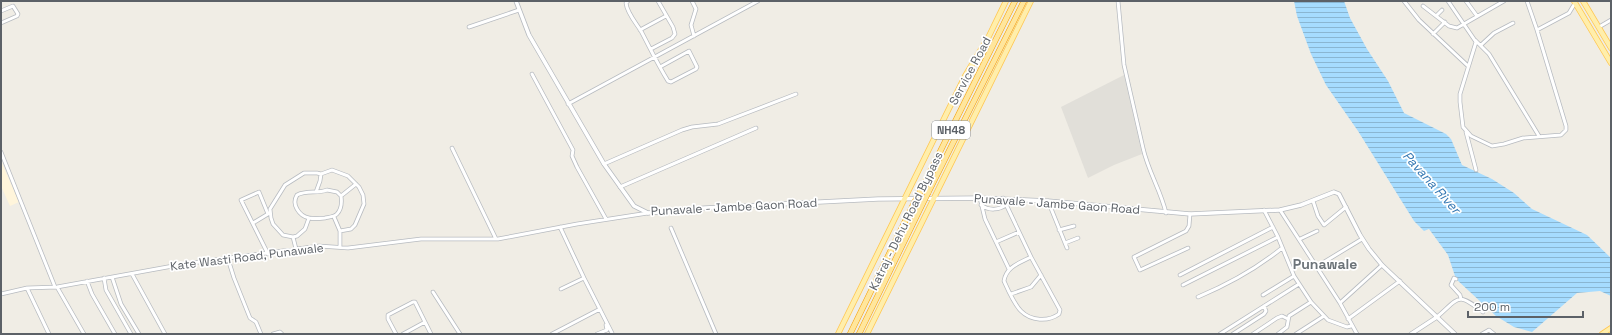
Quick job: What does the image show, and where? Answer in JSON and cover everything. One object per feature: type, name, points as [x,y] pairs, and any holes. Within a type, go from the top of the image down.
[{"type":"highway","name":"Katraj - Dehu Road Bypass","points":[[850,334],[1015,1]]},
{"type":"highway","name":"Katraj - Dehu Road Bypass","points":[[859,334],[1024,1]]},
{"type":"main road","name":"Service Road","points":[[838,334],[965,76],[989,36],[1006,1]]},
{"type":"main road","name":"Service Road","points":[[867,334],[1031,1]]},
{"type":"main road","points":[[1583,1],[1611,48]]},
{"type":"main road","points":[[1574,2],[1611,64]]},
{"type":"main road","points":[[1602,334],[1611,328]]},
{"type":"street","name":"Punavale - Jambe Gaon Road","points":[[516,1],[529,35],[604,164],[634,206],[648,213],[705,208],[904,200],[1003,198],[1190,214],[1280,210],[1292,208],[1334,192],[1339,194],[1362,239],[1382,265],[1455,334]]},
{"type":"street","points":[[628,1],[626,6],[651,49],[660,67],[669,82],[697,68],[689,51],[660,67]]},
{"type":"street","points":[[651,49],[674,36],[675,30],[658,1]]},
{"type":"street","points":[[692,1],[696,9],[691,25],[694,36]]},
{"type":"street","points":[[568,104],[758,1]]},
{"type":"street","points":[[1118,1],[1124,65],[1146,160],[1164,203],[1166,213]]},
{"type":"street","points":[[1404,1],[1419,20],[1468,66]]},
{"type":"street","points":[[1448,1],[1475,40],[1489,54],[1540,136]]},
{"type":"street","points":[[1466,1],[1477,16]]},
{"type":"street","points":[[1423,6],[1455,28],[1465,25],[1477,16],[1504,1]]},
{"type":"street","points":[[1466,132],[1492,146],[1540,136],[1561,135],[1566,130],[1527,1]]},
{"type":"street","points":[[1537,30],[1569,13],[1574,2]]},
{"type":"street","points":[[1,11],[13,6],[18,14],[17,16],[1,23]]},
{"type":"street","points":[[469,27],[519,10]]},
{"type":"street","points":[[1436,16],[1442,10]]},
{"type":"street","points":[[640,30],[666,16]]},
{"type":"street","points":[[1599,27],[1611,20]]},
{"type":"street","points":[[1433,34],[1445,22]]},
{"type":"street","points":[[1481,45],[1494,33],[1513,24]]},
{"type":"street","points":[[1475,40],[1476,44],[1462,86],[1460,102],[1463,127],[1466,132],[1476,170]]},
{"type":"street","points":[[532,74],[573,150],[572,156],[578,169],[606,219]]},
{"type":"street","points":[[604,164],[682,130],[692,127],[718,124],[796,94]]},
{"type":"street","points":[[620,187],[756,128]]},
{"type":"street","points":[[452,148],[496,239]]},
{"type":"street","points":[[1,152],[56,287],[84,334]]},
{"type":"street","points":[[309,218],[305,229],[297,236],[293,237],[283,235],[273,224],[270,208],[280,191],[290,181],[304,173],[321,174],[332,170],[348,176],[356,184],[363,195],[364,204],[355,225],[351,230],[340,231]]},
{"type":"street","points":[[316,192],[321,174]]},
{"type":"street","points":[[341,196],[356,184]]},
{"type":"street","points":[[327,190],[333,191],[341,196],[341,209],[334,217],[316,219],[309,218],[300,214],[295,206],[295,198],[300,193],[327,190]]},
{"type":"street","points":[[253,223],[268,214],[259,192],[241,200],[268,254]]},
{"type":"street","points":[[980,198],[986,219],[1009,269]]},
{"type":"street","points":[[1003,198],[1031,257],[1060,310],[1059,314],[1056,316],[1044,320],[1025,314],[1021,311],[1004,281],[1009,269],[1031,257]]},
{"type":"street","points":[[1048,201],[1067,248]]},
{"type":"street","points":[[1313,201],[1318,216],[1324,225],[1346,207]]},
{"type":"street","points":[[981,205],[989,209],[999,209],[1006,205]]},
{"type":"street","points":[[1264,210],[1278,237],[1294,276],[1311,302],[1328,320],[1347,327],[1351,326]]},
{"type":"street","points":[[1280,210],[1340,303],[1351,326],[1357,334]]},
{"type":"street","name":"Kate Wasti Road, Punawale","points":[[1,294],[26,288],[56,287],[184,264],[319,246],[348,248],[421,239],[496,239],[648,213]]},
{"type":"street","points":[[1188,248],[1140,270],[1134,258],[1186,231],[1190,226],[1190,214]]},
{"type":"street","points":[[334,217],[340,231],[340,247]]},
{"type":"street","points":[[1059,230],[1074,226]]},
{"type":"street","points":[[560,227],[608,329],[597,334]]},
{"type":"street","points":[[1180,275],[1273,227]]},
{"type":"street","points":[[671,228],[716,334]]},
{"type":"street","points":[[1300,239],[1317,231]]},
{"type":"street","points":[[996,242],[1019,232]]},
{"type":"street","points":[[293,237],[296,249]]},
{"type":"street","points":[[1184,284],[1278,237]]},
{"type":"street","points":[[1065,243],[1078,238]]},
{"type":"street","points":[[1316,266],[1362,239]]},
{"type":"street","points":[[1198,297],[1228,284],[1256,268],[1282,248]]},
{"type":"street","points":[[228,259],[250,318],[256,322],[261,334]]},
{"type":"street","points":[[1340,303],[1382,265]]},
{"type":"street","points":[[132,274],[164,334]]},
{"type":"street","points":[[1011,294],[1031,287],[1041,275]]},
{"type":"street","points":[[1263,295],[1294,276]]},
{"type":"street","points":[[112,277],[121,304],[138,334]]},
{"type":"street","points":[[104,278],[106,290],[131,334]]},
{"type":"street","points":[[561,290],[584,278]]},
{"type":"street","points":[[1456,279],[1454,278],[1451,285],[1460,295],[1461,299]]},
{"type":"street","points":[[87,281],[92,294],[115,334]]},
{"type":"street","points":[[1348,319],[1400,281]]},
{"type":"street","points":[[1220,334],[1299,284]]},
{"type":"street","points":[[26,288],[49,334]]},
{"type":"street","points":[[433,292],[460,334]]},
{"type":"street","points":[[1411,334],[1436,317],[1454,302],[1461,299],[1467,299],[1483,312]]},
{"type":"street","points":[[396,334],[388,319],[388,315],[411,302],[415,302],[431,334]]},
{"type":"street","points":[[1278,334],[1287,327],[1290,315],[1311,302]]},
{"type":"street","points":[[1233,334],[1264,314],[1266,311],[1264,306]]},
{"type":"street","points":[[599,309],[612,333]]},
{"type":"street","points":[[552,334],[599,309]]},
{"type":"street","points":[[1253,334],[1277,318],[1282,316],[1288,319]]},
{"type":"street","points":[[1296,334],[1324,316]]},
{"type":"street","points":[[403,334],[425,322]]},
{"type":"street","points":[[1482,334],[1489,330],[1494,334]]},
{"type":"street","points":[[273,334],[280,332],[282,334]]},
{"type":"shaded area","points":[[1124,75],[1142,154],[1114,165],[1088,178],[1061,107]]},
{"type":"shaded area","points":[[1,161],[19,202],[10,206],[1,186]]},
{"type":"water","name":"Pavana River","points":[[1294,1],[1344,1],[1350,18],[1367,49],[1388,81],[1404,113],[1446,134],[1451,139],[1462,165],[1492,179],[1514,193],[1532,209],[1587,235],[1611,258],[1611,296],[1600,291],[1577,293],[1532,332],[1514,327],[1496,316],[1456,279],[1448,255],[1429,229],[1424,231],[1414,221],[1358,131],[1326,85],[1311,54],[1297,16]]},
{"type":"district","name":"Punawale","points":[[1325,264]]}]
